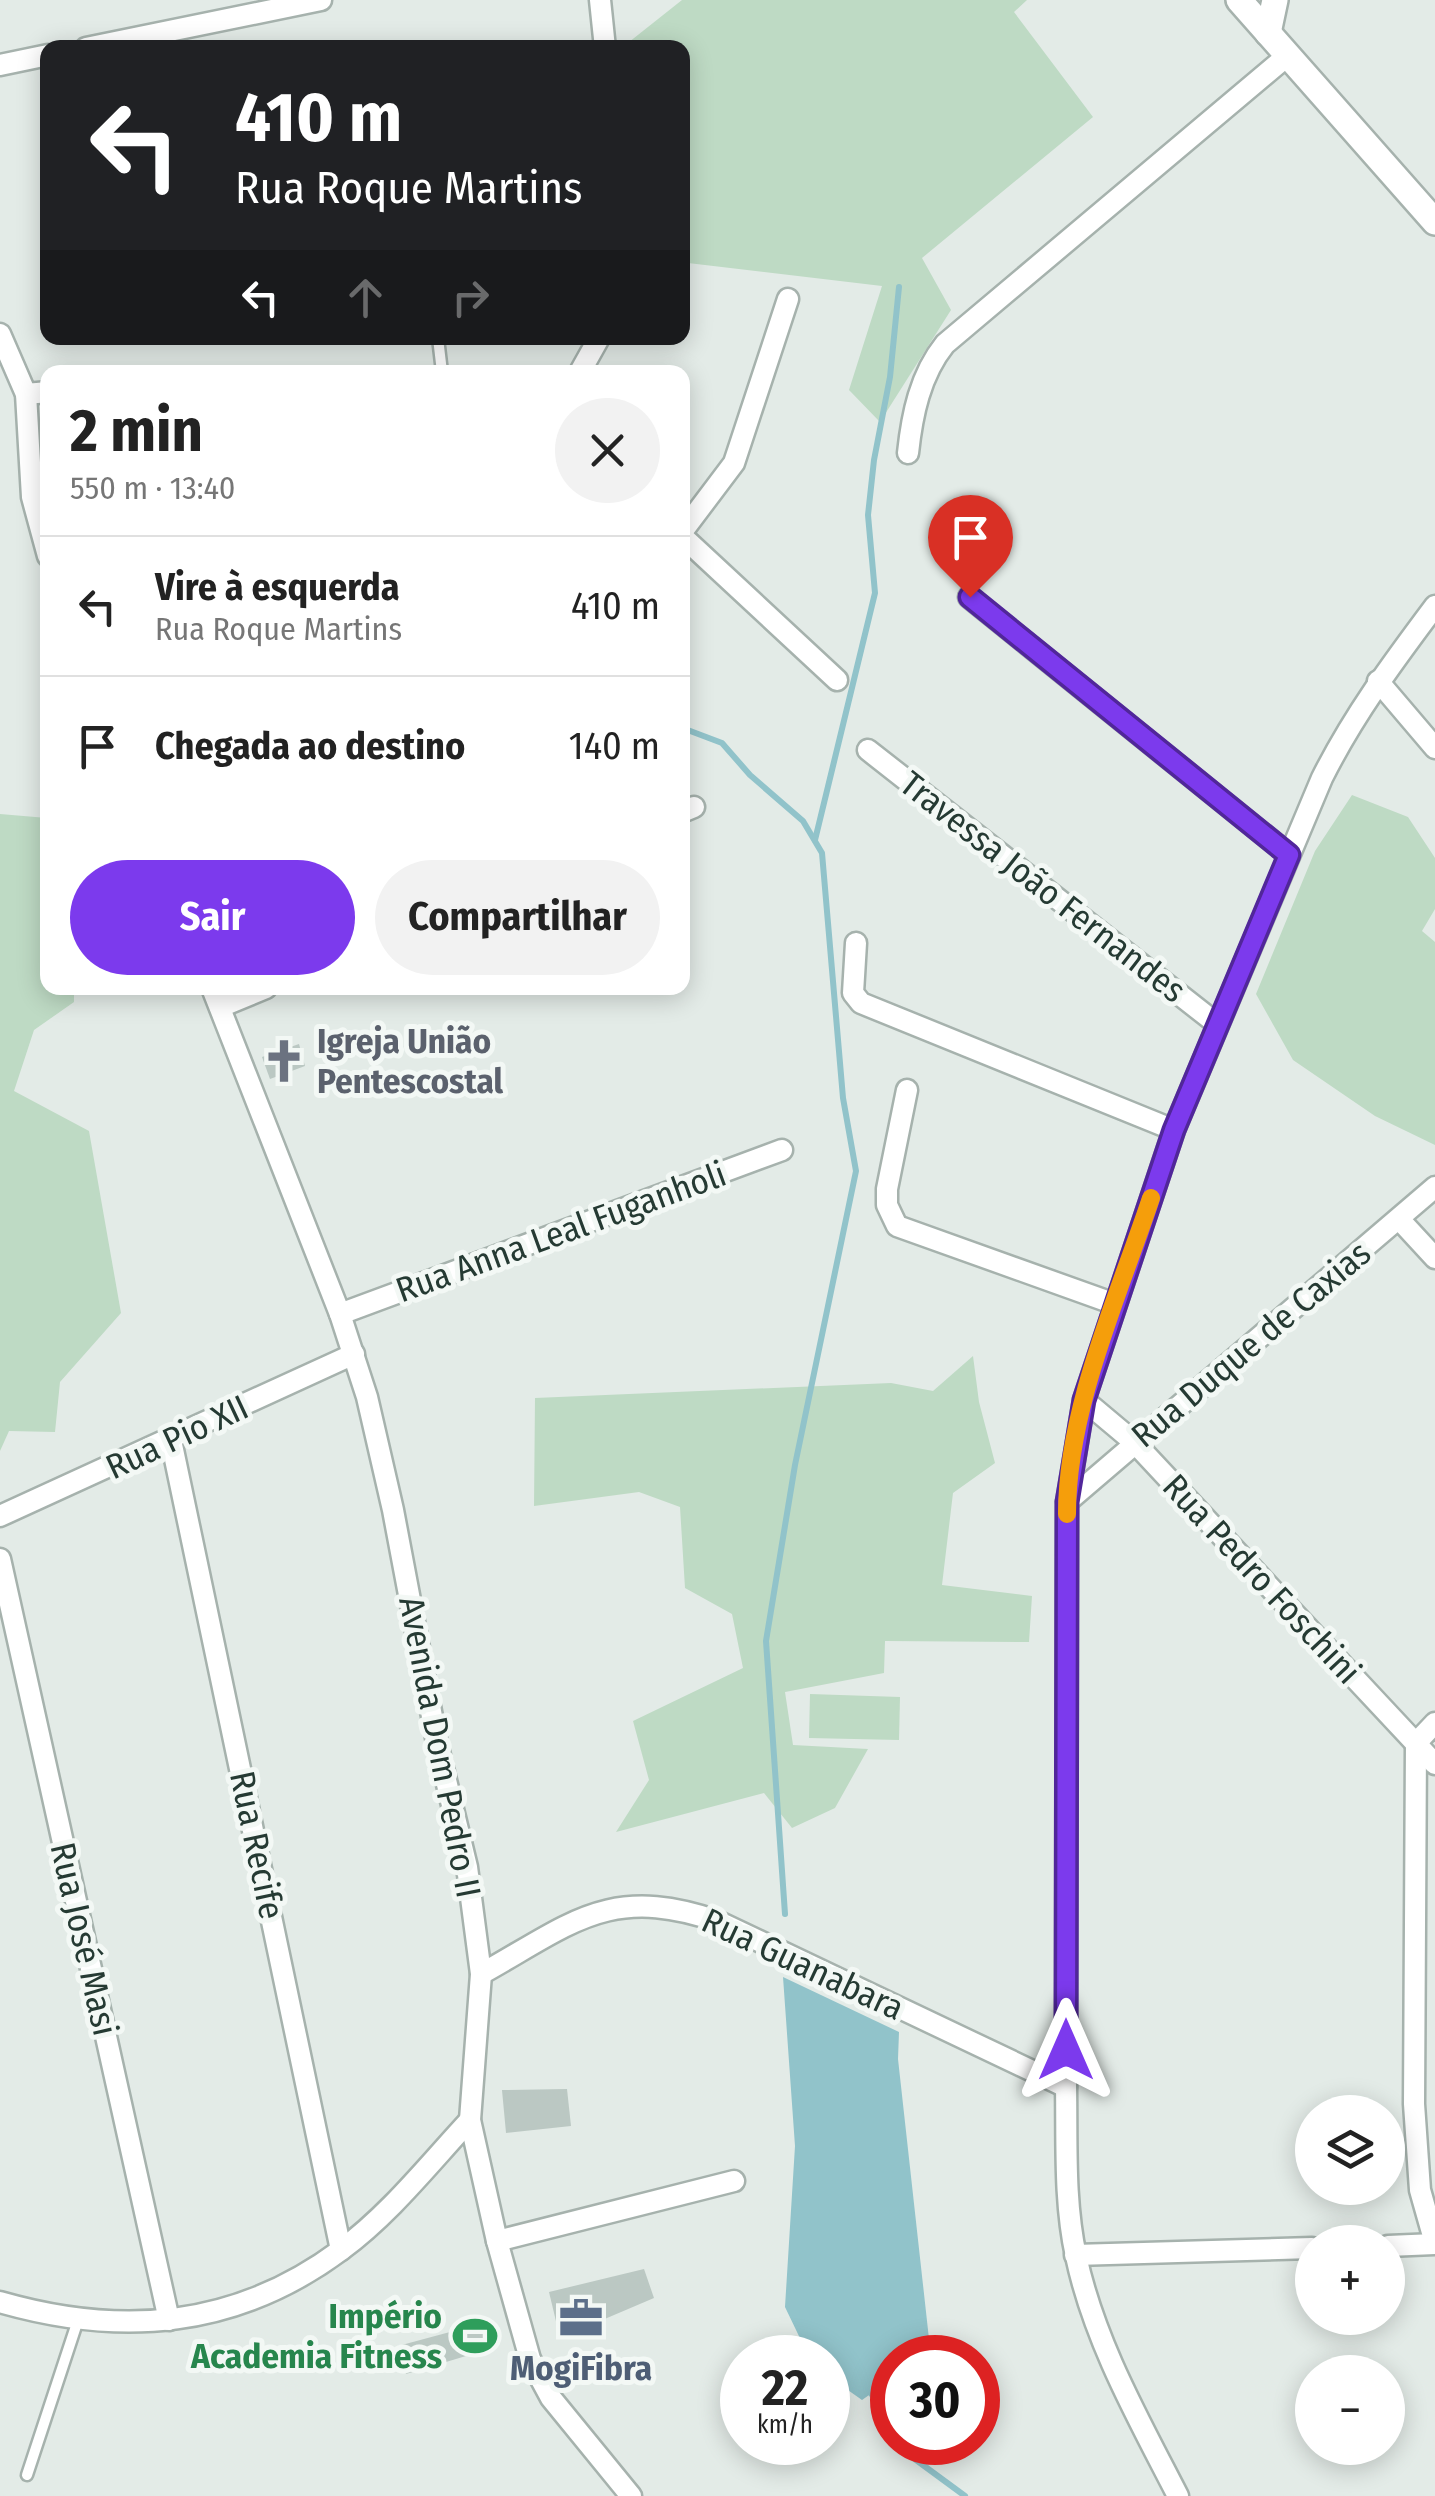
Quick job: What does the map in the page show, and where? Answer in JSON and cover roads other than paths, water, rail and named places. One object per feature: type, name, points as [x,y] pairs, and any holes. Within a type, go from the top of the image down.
[{"type":"street","points":[[125,40],[321,0]]},
{"type":"street","points":[[600,0],[603,40]]},
{"type":"street","points":[[1239,0],[1435,222]]},
{"type":"street","points":[[1268,33],[1275,0]]},
{"type":"street","points":[[908,453],[916,404],[933,359],[946,344],[1287,56]]},
{"type":"street","points":[[0,65],[40,57]]},
{"type":"street","points":[[690,523],[734,464],[788,300]]},
{"type":"street","points":[[0,334],[26,394],[32,497],[40,526]]},
{"type":"street","points":[[26,394],[40,393]]},
{"type":"street","points":[[690,542],[837,680]]},
{"type":"street","points":[[970,597],[1289,855]]},
{"type":"street","points":[[1178,2496],[1116,2373],[1075,2255],[1067,2173],[1066,2087],[1067,1502],[1084,1400],[1174,1130],[1322,778],[1345,732],[1435,606]]},
{"type":"street","points":[[1378,682],[1435,748]]},
{"type":"street","name":"Travessa João Fernandes","points":[[868,750],[1218,1024]]},
{"type":"street","points":[[856,943],[853,993],[861,1003],[1174,1130]]},
{"type":"street","name":"Avenida Dom Pedro II","points":[[216,997],[354,1354],[394,1510],[436,1743],[466,1866],[481,1974],[470,2120],[497,2241],[530,2359],[551,2398],[632,2496]]},
{"type":"street","points":[[907,1090],[886,1189],[887,1206],[897,1226],[1115,1304]]},
{"type":"street","name":"Rua Anna Leal Fuganholi","points":[[340,1314],[782,1150]]},
{"type":"street","name":"Rua Duque de Caxias","points":[[1067,1502],[1435,1188]]},
{"type":"street","points":[[1399,1219],[1435,1258]]},
{"type":"street","name":"Rua Pio XII","points":[[0,1516],[354,1354]]},
{"type":"street","name":"Rua Pedro Foschini","points":[[1084,1400],[1134,1442],[1435,1764]]},
{"type":"street","name":"Rua Recife","points":[[172,1440],[341,2250]]},
{"type":"street","name":"Rua José Masi","points":[[0,1559],[170,2320]]},
{"type":"street","points":[[1405,2245],[1435,2244],[1420,2190],[1414,2104],[1416,1743],[1435,1723]]},
{"type":"street","points":[[1417,1822],[1435,1798]]},
{"type":"street","name":"Rua Guanabara","points":[[481,1974],[543,1936],[582,1918],[630,1906],[662,1905],[718,1920],[1066,2087]]},
{"type":"street","points":[[0,2302],[78,2320],[124,2324],[170,2320],[222,2309],[271,2290],[341,2250],[403,2194],[470,2120]]},
{"type":"street","points":[[497,2241],[734,2181]]},
{"type":"street","points":[[1075,2255],[1295,2249]]},
{"type":"lane","points":[[27,2475],[78,2320]]},
{"type":"water","points":[[783,1977],[899,2032],[898,2059],[929,2335],[870,2335],[870,2394],[862,2400],[850,2392],[850,2335],[798,2335],[785,2307],[795,2146]]},
{"type":"waterway","points":[[815,840],[875,593],[868,515],[890,377],[899,287]]},
{"type":"waterway","points":[[690,731],[722,743],[750,775],[803,821],[822,853],[843,1098],[856,1171],[795,1465],[766,1641],[785,1914]]},
{"type":"waterway","points":[[923,2465],[965,2496]]},
{"type":"place","name":"Igreja União Pentescostal","points":[[284,1061]]},
{"type":"place","name":"MogiFibra","points":[[581,2318]]},
{"type":"place","name":"Império Academia Fitness","points":[[475,2336]]}]
